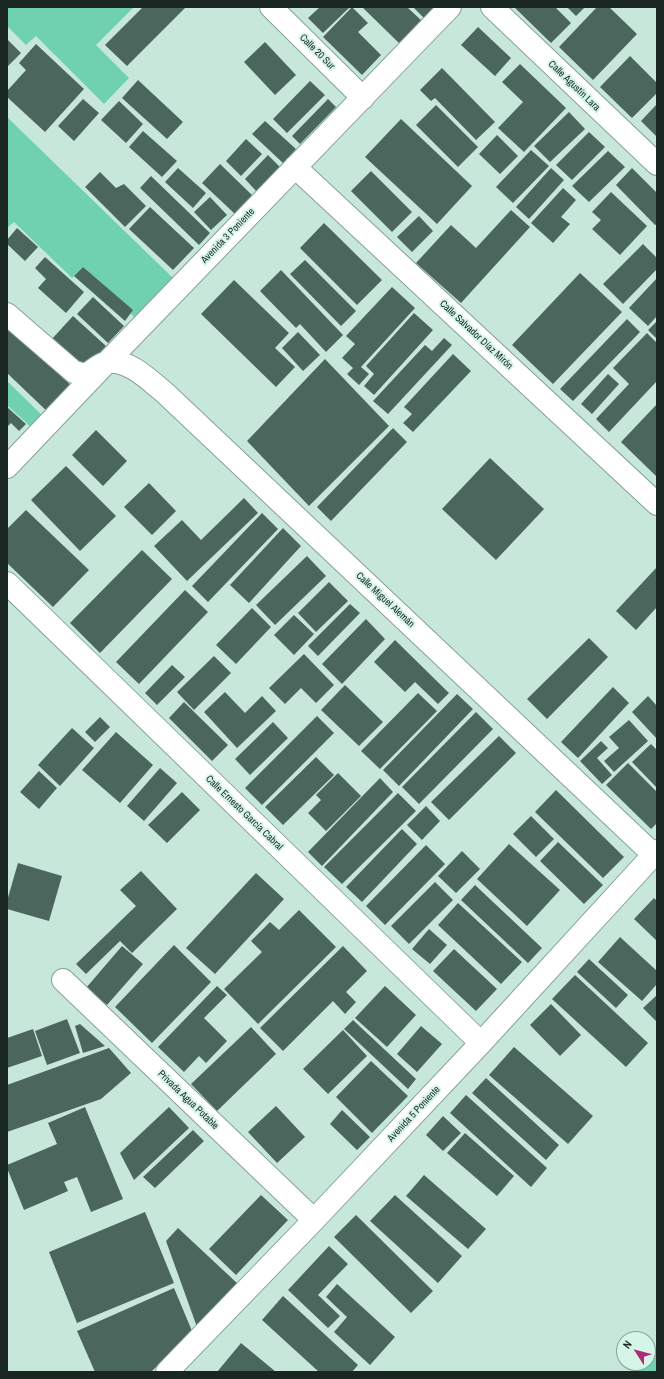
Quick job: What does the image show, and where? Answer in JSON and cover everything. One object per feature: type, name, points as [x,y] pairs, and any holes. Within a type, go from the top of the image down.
[{"type":"street","name":"Calle 20 Sur","points":[[271,7],[362,98]]},
{"type":"street","name":"Avenida 3 Poniente","points":[[7,467],[450,7]]},
{"type":"street","name":"Calle Agustín Lara","points":[[492,7],[657,164]]},
{"type":"street","name":"Calle Salvador Díaz Mirón","points":[[295,167],[657,504]]},
{"type":"street","points":[[7,314],[74,372],[86,374],[107,362]]},
{"type":"street","name":"Calle Miguel Alemán","points":[[107,362],[125,364],[142,374],[165,393],[655,853]]},
{"type":"street","name":"Calle Ernesto García Cabral","points":[[7,583],[481,1043]]},
{"type":"street","name":"Avenida 5 Poniente","points":[[167,1372],[314,1220],[481,1043],[655,853]]},
{"type":"street","name":"Privada Agua Potable","points":[[63,980],[314,1220]]},
{"type":"green space","points":[[7,7],[134,7],[96,45],[129,78],[104,104],[36,36],[26,45],[7,26]]},
{"type":"green space","points":[[7,117],[173,278],[135,318],[83,267],[72,278],[14,222],[7,228]]},
{"type":"green space","points":[[7,381],[44,417],[31,427],[7,405]]},
{"type":"green space","points":[[657,1353],[657,1372],[636,1372],[656,1371]]},
{"type":"building","points":[[143,7],[186,7],[127,66],[105,45]]},
{"type":"building","points":[[320,7],[350,7],[323,33],[308,18]]},
{"type":"building","points":[[352,7],[368,23],[358,32],[381,55],[362,75],[323,37]]},
{"type":"building","points":[[362,7],[407,7],[422,21],[400,44]]},
{"type":"building","points":[[413,7],[439,7],[426,20]]},
{"type":"building","points":[[514,7],[555,7],[571,23],[551,43]]},
{"type":"building","points":[[567,7],[585,7],[576,16]]},
{"type":"building","points":[[597,7],[609,7],[637,34],[593,80],[559,47]]},
{"type":"building","points":[[478,27],[511,58],[495,76],[461,45]]},
{"type":"building","points":[[7,39],[21,53],[7,67]]},
{"type":"building","points":[[265,42],[296,75],[275,95],[244,62]]},
{"type":"building","points":[[36,44],[84,89],[45,132],[7,97],[7,91],[26,70],[19,63]]},
{"type":"building","points":[[630,56],[657,83],[657,93],[632,118],[600,87]]},
{"type":"building","points":[[520,64],[566,108],[524,152],[498,128],[523,102],[502,82]]},
{"type":"building","points":[[442,68],[495,122],[476,140],[435,98],[431,101],[420,90]]},
{"type":"building","points":[[138,80],[183,122],[167,139],[122,98]]},
{"type":"building","points":[[310,81],[325,95],[287,133],[273,119]]},
{"type":"building","points":[[83,99],[99,113],[74,141],[58,126]]},
{"type":"building","points":[[328,99],[336,107],[300,144],[292,136]]},
{"type":"building","points":[[119,101],[143,124],[126,143],[101,120]]},
{"type":"building","points":[[657,104],[657,137],[641,121]]},
{"type":"building","points":[[436,105],[478,147],[458,167],[416,125]]},
{"type":"building","points":[[569,112],[585,129],[550,162],[534,146]]},
{"type":"building","points":[[401,119],[472,186],[437,224],[365,157]]},
{"type":"building","points":[[265,121],[296,149],[283,163],[252,134]]},
{"type":"building","points":[[143,131],[177,161],[162,177],[129,147]]},
{"type":"building","points":[[589,132],[605,147],[572,180],[556,165]]},
{"type":"building","points":[[497,135],[518,156],[500,174],[479,154]]},
{"type":"building","points":[[246,139],[262,154],[241,176],[226,161]]},
{"type":"building","points":[[531,150],[549,166],[513,203],[496,187]]},
{"type":"building","points":[[608,151],[625,167],[589,202],[572,186]]},
{"type":"building","points":[[268,155],[280,167],[257,192],[245,179]]},
{"type":"building","points":[[220,164],[253,196],[235,214],[202,183]]},
{"type":"building","points":[[178,168],[206,193],[193,208],[165,182]]},
{"type":"building","points":[[551,168],[564,180],[529,219],[516,207]]},
{"type":"building","points":[[632,168],[657,193],[657,224],[655,225],[616,185]]},
{"type":"building","points":[[371,171],[412,212],[392,232],[351,191]]},
{"type":"building","points":[[100,172],[116,188],[124,184],[146,206],[125,227],[85,187]]},
{"type":"building","points":[[151,176],[210,233],[199,245],[140,188]]},
{"type":"building","points":[[563,188],[576,200],[561,217],[570,224],[553,243],[531,223]]},
{"type":"building","points":[[611,192],[647,226],[620,255],[592,229],[601,220],[592,212]]},
{"type":"building","points":[[210,197],[227,215],[211,230],[194,212]]},
{"type":"building","points":[[150,207],[194,248],[173,270],[129,229]]},
{"type":"building","points":[[511,210],[530,227],[461,303],[416,263],[451,225],[476,248]]},
{"type":"building","points":[[419,216],[433,231],[412,252],[397,237]]},
{"type":"building","points":[[324,223],[382,280],[357,305],[300,248]]},
{"type":"building","points":[[17,228],[38,247],[25,261],[7,244],[7,240]]},
{"type":"building","points":[[643,244],[657,258],[657,269],[623,304],[603,284]]},
{"type":"building","points":[[45,257],[84,292],[66,313],[38,288],[46,279],[35,268]]},
{"type":"building","points":[[305,260],[356,311],[341,326],[290,274]]},
{"type":"building","points":[[83,267],[133,310],[125,321],[74,276]]},
{"type":"building","points":[[281,270],[343,335],[326,352],[300,324],[296,328],[260,291]]},
{"type":"building","points":[[580,273],[622,312],[553,384],[512,345]]},
{"type":"building","points":[[657,278],[657,316],[648,326],[629,308]]},
{"type":"building","points":[[234,280],[289,333],[275,348],[295,367],[276,387],[201,314]]},
{"type":"building","points":[[392,287],[415,308],[361,367],[369,374],[359,385],[347,374],[353,368],[342,358],[355,344],[346,336]]},
{"type":"building","points":[[93,297],[124,326],[108,343],[77,314]]},
{"type":"building","points":[[414,313],[433,330],[374,395],[364,386],[374,374],[366,366]]},
{"type":"building","points":[[73,316],[106,346],[84,371],[51,340]]},
{"type":"building","points":[[627,319],[640,332],[573,401],[560,389]]},
{"type":"building","points":[[657,321],[657,339],[648,330]]},
{"type":"building","points":[[7,326],[76,390],[52,416],[7,373]]},
{"type":"building","points":[[298,332],[320,355],[303,371],[282,348]]},
{"type":"building","points":[[647,333],[657,343],[657,381],[609,432],[596,419],[629,384],[613,368]]},
{"type":"building","points":[[444,338],[452,345],[388,414],[373,401],[425,345],[432,351]]},
{"type":"building","points":[[453,354],[471,371],[413,432],[403,423],[412,414],[404,407]]},
{"type":"building","points":[[325,359],[389,426],[309,506],[247,441]]},
{"type":"building","points":[[608,374],[619,384],[592,414],[581,404]]},
{"type":"building","points":[[657,404],[657,477],[621,442]]},
{"type":"building","points":[[7,407],[26,424],[19,431],[11,423],[7,427]]},
{"type":"building","points":[[393,428],[407,442],[331,521],[317,507]]},
{"type":"building","points":[[96,430],[127,461],[103,486],[72,455]]},
{"type":"building","points":[[490,458],[544,509],[496,560],[442,509]]},
{"type":"building","points":[[66,466],[116,516],[80,551],[31,500]]},
{"type":"building","points":[[149,483],[176,511],[152,535],[124,507]]},
{"type":"building","points":[[244,498],[258,513],[187,581],[154,546],[182,520],[201,540]]},
{"type":"building","points":[[26,510],[89,570],[53,607],[7,563],[7,529]]},
{"type":"building","points":[[262,513],[278,529],[208,602],[192,586]]},
{"type":"building","points":[[283,528],[301,546],[249,603],[230,585]]},
{"type":"building","points":[[142,550],[172,579],[100,653],[70,623]]},
{"type":"building","points":[[307,556],[326,576],[275,625],[256,605]]},
{"type":"building","points":[[657,567],[657,607],[636,630],[616,611]]},
{"type":"building","points":[[329,582],[348,601],[316,632],[298,613]]},
{"type":"building","points":[[185,590],[208,612],[139,684],[116,662]]},
{"type":"building","points":[[350,604],[360,613],[318,656],[308,646]]},
{"type":"building","points":[[252,608],[271,627],[236,664],[216,645]]},
{"type":"building","points":[[294,615],[314,634],[294,655],[274,635]]},
{"type":"building","points":[[366,619],[385,639],[342,684],[322,664]]},
{"type":"building","points":[[589,638],[608,657],[547,719],[527,699]]},
{"type":"building","points":[[395,640],[449,693],[438,704],[415,682],[405,692],[374,662]]},
{"type":"building","points":[[304,654],[334,685],[316,703],[301,688],[285,704],[269,688]]},
{"type":"building","points":[[214,656],[231,673],[194,710],[177,692]]},
{"type":"building","points":[[172,665],[185,677],[157,705],[145,693]]},
{"type":"building","points":[[345,685],[383,722],[359,746],[321,710]]},
{"type":"building","points":[[613,687],[629,703],[578,758],[561,742]]},
{"type":"building","points":[[225,692],[245,713],[262,696],[276,711],[237,748],[204,712]]},
{"type":"building","points":[[418,693],[437,711],[380,769],[361,751]]},
{"type":"building","points":[[457,694],[473,709],[399,786],[383,770]]},
{"type":"building","points":[[648,696],[657,706],[657,739],[632,712]]},
{"type":"building","points":[[184,702],[228,745],[212,761],[169,718]]},
{"type":"building","points":[[476,712],[493,729],[419,804],[402,787]]},
{"type":"building","points":[[317,716],[334,733],[262,805],[245,788]]},
{"type":"building","points":[[100,717],[110,727],[95,742],[85,732]]},
{"type":"building","points":[[629,720],[648,741],[614,772],[604,761],[619,748],[609,737]]},
{"type":"building","points":[[273,722],[288,738],[250,775],[235,759]]},
{"type":"building","points":[[72,728],[94,748],[60,786],[38,765]]},
{"type":"building","points":[[116,732],[153,765],[120,803],[82,770]]},
{"type":"building","points":[[499,736],[516,753],[449,820],[431,802]]},
{"type":"building","points":[[601,741],[608,748],[597,758],[612,775],[602,784],[580,761]]},
{"type":"building","points":[[651,744],[657,750],[657,788],[632,762]]},
{"type":"building","points":[[316,757],[334,775],[283,825],[265,807]]},
{"type":"building","points":[[628,763],[657,792],[657,823],[651,829],[606,785]]},
{"type":"building","points":[[160,768],[177,783],[144,821],[127,806]]},
{"type":"building","points":[[39,771],[57,788],[39,809],[20,792]]},
{"type":"building","points":[[338,773],[361,796],[326,831],[308,813],[321,800],[316,795]]},
{"type":"building","points":[[380,778],[393,792],[322,866],[308,852]]},
{"type":"building","points":[[556,790],[624,857],[603,878],[535,812]]},
{"type":"building","points":[[182,792],[200,810],[167,843],[148,825]]},
{"type":"building","points":[[398,793],[416,811],[342,884],[324,867]]},
{"type":"building","points":[[426,806],[440,821],[422,840],[407,825]]},
{"type":"building","points":[[531,816],[554,839],[536,857],[513,834]]},
{"type":"building","points":[[402,829],[417,844],[362,902],[346,887]]},
{"type":"building","points":[[558,842],[603,885],[584,904],[540,861]]},
{"type":"building","points":[[509,844],[560,890],[527,926],[477,879]]},
{"type":"building","points":[[426,845],[445,864],[385,925],[366,906]]},
{"type":"building","points":[[462,851],[480,869],[456,893],[438,876]]},
{"type":"building","points":[[18,863],[62,876],[49,921],[7,909],[7,901]]},
{"type":"building","points":[[141,871],[177,909],[132,953],[120,941],[86,974],[76,964],[136,906],[120,890]]},
{"type":"building","points":[[256,873],[284,899],[215,974],[186,948]]},
{"type":"building","points":[[435,882],[453,900],[409,944],[391,926]]},
{"type":"building","points":[[475,885],[542,948],[528,963],[461,900]]},
{"type":"building","points":[[654,898],[657,901],[657,941],[634,919]]},
{"type":"building","points":[[458,903],[522,962],[501,984],[438,925]]},
{"type":"building","points":[[299,910],[336,947],[258,1024],[224,989],[262,952],[251,941],[270,922],[279,930]]},
{"type":"building","points":[[429,929],[447,945],[430,964],[412,949]]},
{"type":"building","points":[[620,937],[657,971],[657,984],[642,1001],[598,962]]},
{"type":"building","points":[[174,945],[211,982],[152,1043],[115,1007]]},
{"type":"building","points":[[122,946],[143,964],[107,1005],[86,988]]},
{"type":"building","points":[[343,946],[367,971],[346,992],[356,1002],[345,1014],[333,1001],[283,1051],[260,1028]]},
{"type":"building","points":[[454,949],[497,989],[476,1011],[433,971]]},
{"type":"building","points":[[589,959],[628,995],[616,1008],[577,972]]},
{"type":"building","points":[[575,975],[648,1043],[626,1067],[552,999]]},
{"type":"building","points":[[217,986],[227,995],[204,1018],[227,1041],[206,1063],[199,1056],[184,1072],[158,1047]]},
{"type":"building","points":[[385,986],[416,1015],[387,1047],[355,1018]]},
{"type":"building","points":[[657,995],[657,1022],[643,1008]]},
{"type":"building","points":[[551,1004],[581,1035],[560,1056],[530,1025]]},
{"type":"building","points":[[67,1019],[80,1053],[47,1065],[35,1031]]},
{"type":"building","points":[[353,1020],[416,1079],[408,1089],[344,1029]]},
{"type":"building","points":[[80,1024],[105,1046],[83,1053],[75,1026]]},
{"type":"building","points":[[421,1026],[442,1044],[417,1072],[397,1054]]},
{"type":"building","points":[[251,1027],[276,1054],[217,1111],[191,1084]]},
{"type":"building","points":[[33,1029],[42,1056],[7,1068],[7,1038]]},
{"type":"building","points":[[343,1030],[367,1056],[328,1094],[303,1069]]},
{"type":"building","points":[[514,1047],[593,1116],[568,1144],[489,1075]]},
{"type":"building","points":[[109,1048],[131,1073],[101,1099],[7,1132],[7,1085]]},
{"type":"building","points":[[371,1061],[408,1096],[372,1133],[336,1097]]},
{"type":"building","points":[[486,1078],[559,1145],[546,1160],[472,1093]]},
{"type":"building","points":[[466,1095],[547,1168],[531,1187],[450,1113]]},
{"type":"building","points":[[276,1106],[305,1137],[277,1163],[248,1132]]},
{"type":"building","points":[[85,1107],[123,1199],[91,1212],[77,1177],[64,1182],[68,1191],[24,1210],[7,1165],[57,1144],[48,1123]]},
{"type":"building","points":[[169,1107],[189,1128],[134,1180],[120,1153]]},
{"type":"building","points":[[342,1110],[370,1137],[357,1150],[330,1124]]},
{"type":"building","points":[[443,1116],[461,1133],[443,1151],[426,1135]]},
{"type":"building","points":[[193,1130],[204,1141],[155,1188],[143,1177]]},
{"type":"building","points":[[465,1133],[514,1176],[497,1196],[447,1153]]},
{"type":"building","points":[[424,1175],[486,1229],[468,1249],[406,1196]]},
{"type":"building","points":[[261,1195],[288,1220],[236,1275],[209,1249]]},
{"type":"building","points":[[395,1195],[462,1256],[438,1283],[370,1221]]},
{"type":"building","points":[[145,1212],[174,1283],[77,1323],[49,1252]]},
{"type":"building","points":[[356,1215],[433,1291],[411,1313],[334,1237]]},
{"type":"building","points":[[178,1228],[238,1284],[197,1327],[166,1241]]},
{"type":"building","points":[[329,1246],[348,1264],[318,1295],[340,1316],[328,1328],[288,1290]]},
{"type":"building","points":[[337,1284],[395,1337],[370,1365],[334,1332],[347,1317],[326,1297]]},
{"type":"building","points":[[174,1288],[192,1331],[151,1372],[95,1372],[77,1331]]},
{"type":"building","points":[[283,1296],[358,1365],[352,1372],[319,1372],[262,1320]]},
{"type":"building","points":[[241,1343],[276,1372],[217,1372]]}]
